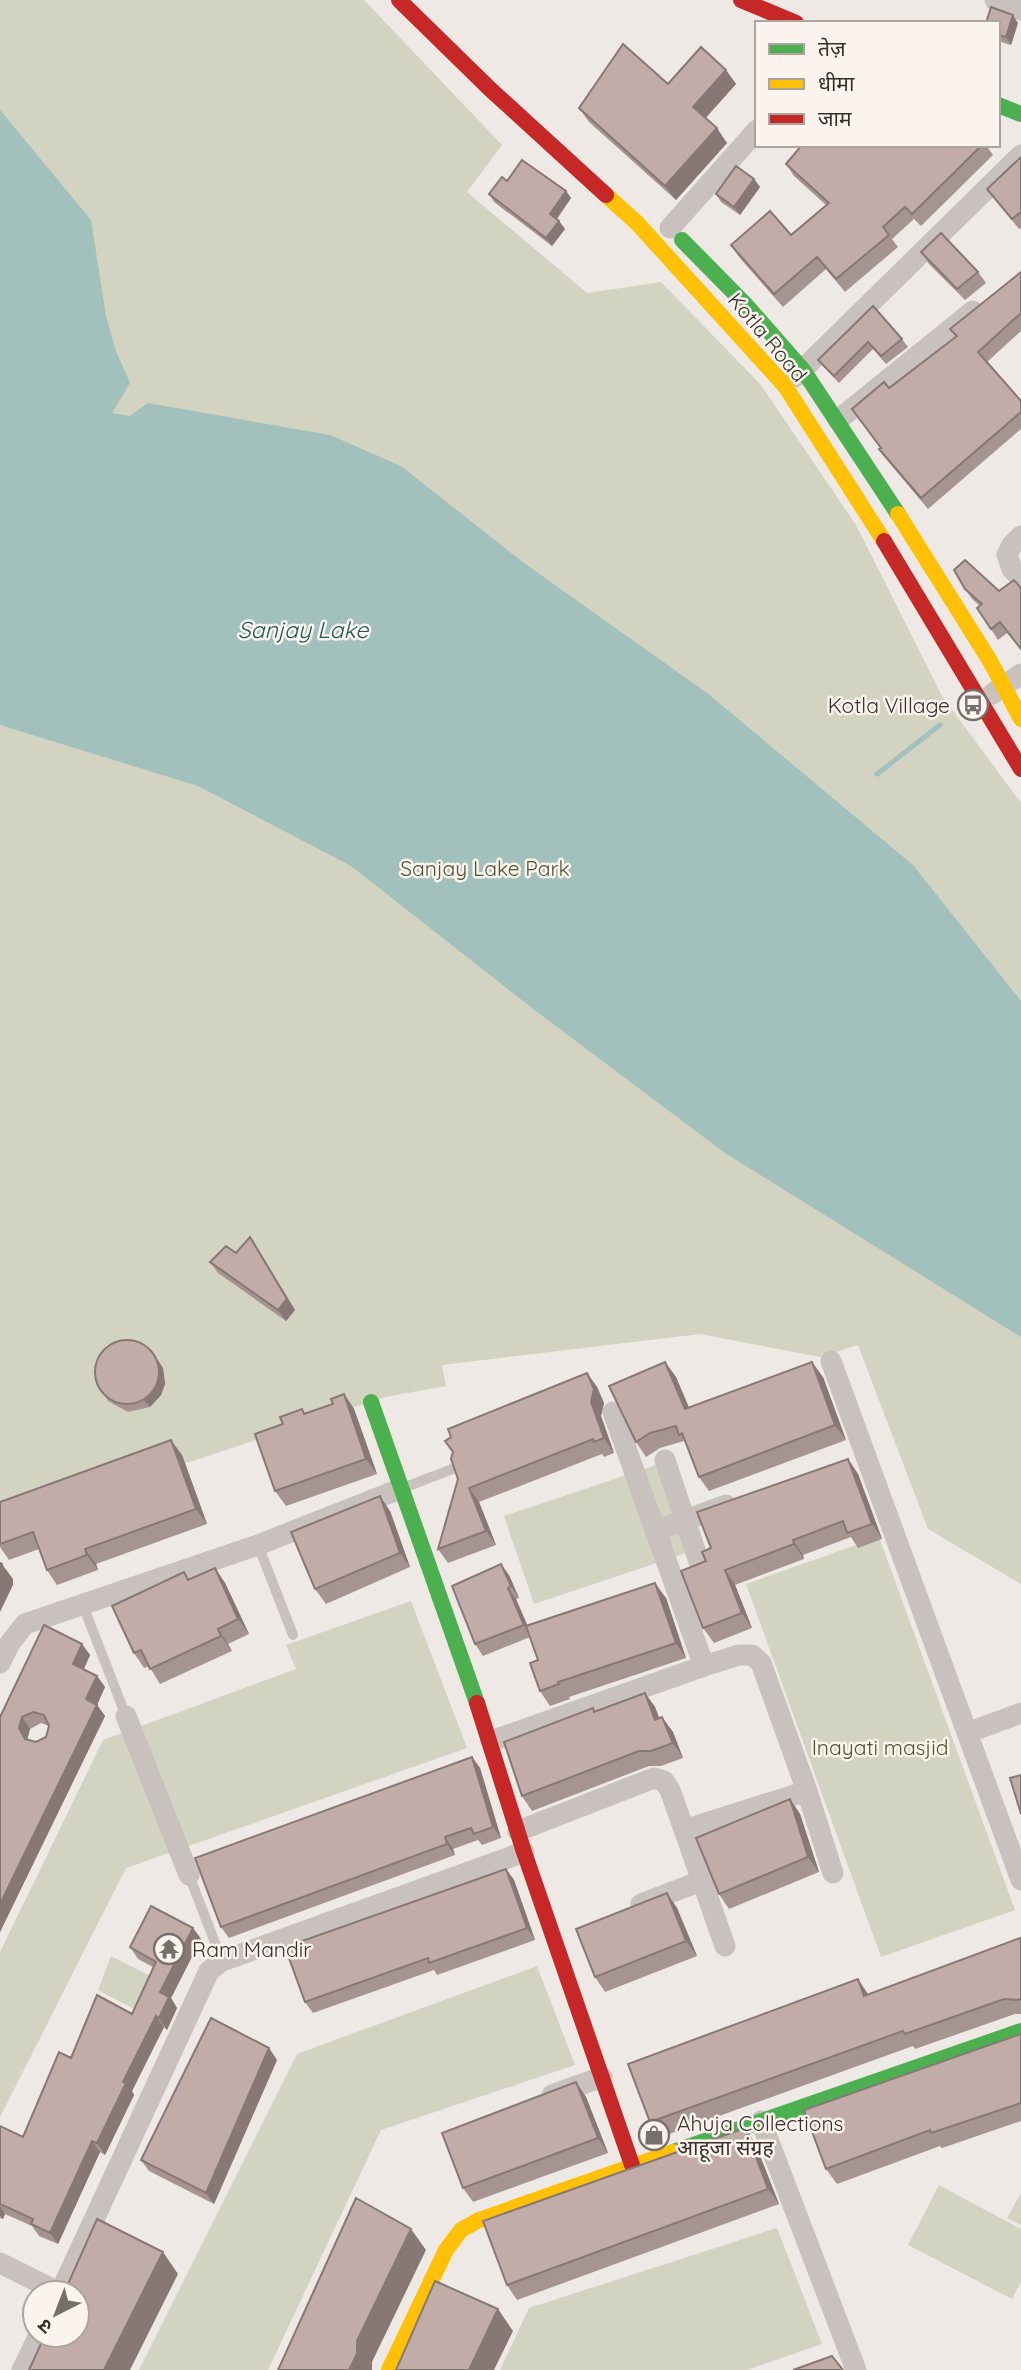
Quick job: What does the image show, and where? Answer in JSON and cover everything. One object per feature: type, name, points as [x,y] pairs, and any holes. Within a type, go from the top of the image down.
[{"type":"street","name":"Kotla Road","points":[[399,0],[490,89],[637,223],[785,386],[851,485],[1021,769]]},
{"type":"street","points":[[741,0],[791,21]]},
{"type":"street","points":[[995,0],[1021,10]]},
{"type":"street","points":[[1000,106],[1021,114]]},
{"type":"street","points":[[666,224],[755,132]]},
{"type":"street","points":[[785,386],[1021,155]]},
{"type":"street","name":"Kotla Road","points":[[666,224],[746,305],[803,370],[838,420],[1004,687],[1021,719]]},
{"type":"street","points":[[838,420],[989,298]]},
{"type":"street","points":[[1021,536],[1007,555],[1012,569],[1021,578]]},
{"type":"street","points":[[981,700],[1021,674]]},
{"type":"street","points":[[831,1361],[1021,1881]]},
{"type":"street","points":[[371,1402],[491,1741],[521,1842],[632,2165]]},
{"type":"street","points":[[613,1412],[704,1666]]},
{"type":"street","points":[[841,1466],[867,1457]]},
{"type":"street","points":[[665,1460],[699,1562]]},
{"type":"street","points":[[0,1663],[9,1643],[25,1624],[258,1545],[400,1489]]},
{"type":"street","points":[[655,1531],[750,1497]]},
{"type":"street","points":[[491,1741],[704,1666],[739,1655],[752,1655],[761,1663],[833,1873]]},
{"type":"street","points":[[967,1733],[1021,1713]]},
{"type":"street","points":[[126,1716],[189,1875]]},
{"type":"street","points":[[66,2279],[199,1988],[209,1971],[222,1961],[521,1842],[654,1778],[664,1781],[670,1790],[724,1946]]},
{"type":"street","points":[[684,1830],[807,1791]]},
{"type":"street","points":[[615,1914],[701,1881]]},
{"type":"street","points":[[554,1938],[579,1928]]},
{"type":"street","points":[[389,2370],[446,2250],[461,2230],[480,2220],[632,2165],[1021,2031]]},
{"type":"street","points":[[528,2104],[602,2077]]},
{"type":"street","points":[[761,2120],[856,2370]]},
{"type":"street","points":[[0,2263],[32,2279]]},
{"type":"street","points":[[22,2370],[33,2349]]},
{"type":"lane","points":[[400,1489],[455,1468]]},
{"type":"lane","points":[[258,1545],[293,1635]]},
{"type":"lane","points":[[82,1603],[126,1716]]},
{"type":"lane","points":[[189,1875],[222,1961]]},
{"type":"green space","name":"Sanjay Lake Park","points":[[0,0],[364,0],[502,145],[467,192],[587,293],[661,282],[761,385],[856,525],[942,696],[1021,803],[1021,1584],[928,1529],[858,1345],[820,1357],[700,1334],[442,1365],[446,1386],[385,1397],[0,1525]]},
{"type":"green space","points":[[662,1463],[692,1551],[534,1604],[504,1516]]},
{"type":"green space","name":"Inayati masjid","points":[[879,1537],[1015,1910],[881,1957],[746,1584]]},
{"type":"green space","points":[[411,1601],[467,1748],[126,1868],[0,2117],[0,1952],[103,1740],[296,1669],[286,1645]]},
{"type":"green space","points":[[111,1956],[155,1978],[138,2011],[98,1990]]},
{"type":"green space","points":[[537,1966],[575,2065],[381,2130],[268,2370],[139,2370],[297,2054]]},
{"type":"green space","points":[[939,2185],[1021,2229],[1021,2282],[1012,2299],[908,2245]]},
{"type":"green space","points":[[1021,2193],[1021,2225],[1007,2218]]},
{"type":"green space","points":[[777,2228],[822,2344],[747,2370],[500,2370],[529,2308]]},
{"type":"water","name":"Sanjay Lake","points":[[0,110],[91,220],[106,316],[116,351],[130,383],[112,413],[130,416],[148,403],[330,435],[401,466],[524,563],[707,693],[913,865],[1021,1001],[1021,1337],[725,1153],[532,1008],[351,866],[198,786],[0,725]]},
{"type":"building","points":[[991,7],[1013,15],[1006,37],[1000,36],[1000,21],[987,21]]},
{"type":"building","points":[[623,44],[668,84],[701,47],[726,70],[693,107],[717,128],[665,186],[579,108]]},
{"type":"building","points":[[800,147],[980,147],[912,214],[905,207],[883,227],[889,235],[836,279],[817,257],[774,294],[731,245],[770,211],[791,235],[829,203],[786,164]]},
{"type":"building","points":[[1021,157],[1021,212],[1012,219],[987,189]]},
{"type":"building","points":[[522,160],[566,191],[550,214],[559,221],[546,238],[489,194],[502,177],[507,181]]},
{"type":"building","points":[[736,166],[754,179],[734,207],[716,194]]},
{"type":"building","points":[[941,233],[978,272],[957,289],[921,252]]},
{"type":"building","points":[[1021,272],[1021,313],[978,352],[1021,401],[1021,412],[921,498],[879,449],[881,448],[852,409],[884,382],[889,388],[957,336],[950,329]]},
{"type":"building","points":[[873,306],[902,339],[881,356],[868,342],[834,376],[818,360]]},
{"type":"building","points":[[965,560],[999,591],[1014,580],[1021,588],[1021,649],[1000,622],[991,629],[977,608],[982,604],[965,589],[954,570]]},
{"type":"building","points":[[250,1237],[287,1299],[278,1310],[210,1262],[226,1246],[236,1253]]},
{"type":"building","points":[[127,1340],[145,1346],[153,1354],[159,1372],[153,1390],[145,1398],[127,1404],[109,1398],[101,1390],[95,1372],[101,1354],[109,1346]]},
{"type":"building","points":[[665,1362],[685,1409],[812,1362],[835,1425],[699,1477],[682,1433],[679,1435],[676,1426],[650,1433],[636,1442],[609,1386]]},
{"type":"building","points":[[587,1373],[594,1389],[591,1402],[604,1438],[594,1442],[593,1439],[469,1488],[486,1531],[438,1549],[458,1479],[451,1459],[453,1452],[445,1441],[451,1437],[448,1429]]},
{"type":"building","points":[[344,1394],[366,1459],[275,1491],[255,1434],[283,1424],[280,1417],[302,1409],[304,1414],[333,1404],[331,1399]]},
{"type":"building","points":[[171,1440],[196,1509],[85,1549],[87,1555],[47,1570],[33,1532],[0,1544],[0,1502]]},
{"type":"building","points":[[848,1459],[872,1524],[847,1533],[843,1521],[793,1540],[794,1544],[725,1570],[742,1613],[703,1628],[681,1571],[706,1561],[702,1552],[711,1548],[697,1512]]},
{"type":"building","points":[[380,1496],[400,1553],[315,1589],[291,1532]]},
{"type":"building","points":[[501,1564],[524,1625],[475,1644],[452,1586]]},
{"type":"building","points":[[215,1568],[238,1619],[218,1629],[221,1636],[150,1669],[141,1650],[134,1653],[112,1606],[184,1572],[188,1580]]},
{"type":"building","points":[[655,1583],[676,1643],[558,1682],[559,1684],[540,1691],[530,1663],[538,1660],[526,1626]]},
{"type":"building","points":[[44,1625],[82,1644],[73,1664],[97,1676],[86,1699],[97,1705],[0,1904],[0,1717]],"holes":[[[33,1712],[44,1715],[49,1726],[46,1737],[36,1742],[25,1739],[19,1728],[22,1717]]]},
{"type":"building","points":[[645,1693],[655,1720],[662,1717],[673,1743],[651,1751],[639,1751],[522,1796],[504,1742],[593,1708],[594,1712]]},
{"type":"building","points":[[472,1757],[493,1827],[474,1834],[471,1828],[445,1837],[447,1844],[221,1927],[195,1858]]},
{"type":"building","points":[[1021,1775],[1021,1814],[1010,1778]]},
{"type":"building","points":[[790,1799],[808,1857],[719,1894],[696,1838]]},
{"type":"building","points":[[506,1869],[527,1928],[429,1963],[428,1958],[305,2002],[285,1947]]},
{"type":"building","points":[[667,1893],[686,1941],[595,1977],[576,1929]]},
{"type":"building","points":[[151,1906],[193,1928],[160,1992],[169,1997],[159,2018],[156,2016],[123,2082],[126,2083],[97,2143],[92,2141],[50,2233],[31,2224],[33,2219],[0,2204],[0,2126],[23,2137],[59,2052],[71,2058],[97,1995],[132,2014],[156,1962],[130,1947]]},
{"type":"building","points":[[1020,1938],[1021,1999],[1004,1999],[905,2034],[903,2031],[650,2122],[628,2064],[858,1979],[864,1996]]},
{"type":"building","points":[[211,2018],[269,2048],[206,2193],[141,2160]]},
{"type":"building","points":[[1021,2034],[1021,2103],[931,2133],[930,2130],[826,2169],[804,2110]]},
{"type":"building","points":[[576,2082],[598,2138],[463,2188],[442,2133]]},
{"type":"building","points":[[745,2128],[768,2189],[507,2285],[483,2221]]},
{"type":"building","points":[[356,2198],[411,2229],[357,2341],[357,2354],[349,2370],[278,2370]]},
{"type":"building","points":[[97,2219],[163,2252],[104,2370],[29,2370],[39,2349],[91,2349],[91,2279],[70,2279]]},
{"type":"building","points":[[435,2281],[498,2309],[469,2370],[396,2370]]},
{"type":"building","points":[[832,2356],[843,2370],[793,2370]]},
{"type":"waterway","points":[[877,774],[940,725]]},
{"type":"traffic: fast","points":[[1000,106],[1021,114]]},
{"type":"traffic: fast","points":[[682,240],[746,305],[803,370],[898,514]]},
{"type":"traffic: fast","points":[[371,1402],[477,1703]]},
{"type":"traffic: fast","points":[[673,2152],[1021,2031]]},
{"type":"traffic: slow","points":[[606,195],[637,223],[785,386],[884,541]]},
{"type":"traffic: slow","points":[[898,514],[990,661],[1021,719]]},
{"type":"traffic: slow","points":[[389,2370],[446,2250],[461,2230],[479,2220],[673,2152]]},
{"type":"traffic: jam","points":[[399,0],[490,89],[606,195]]},
{"type":"traffic: jam","points":[[741,0],[791,21]]},
{"type":"traffic: jam","points":[[884,541],[1021,769]]},
{"type":"traffic: jam","points":[[477,1703],[524,1852],[632,2165]]},
{"type":"place","name":"Kotla Village","points":[[973,705]]},
{"type":"place","name":"Ram Mandir","points":[[169,1949]]},
{"type":"place","name":"Ahuja Collections आहूजा संग्रह","points":[[654,2135]]}]
